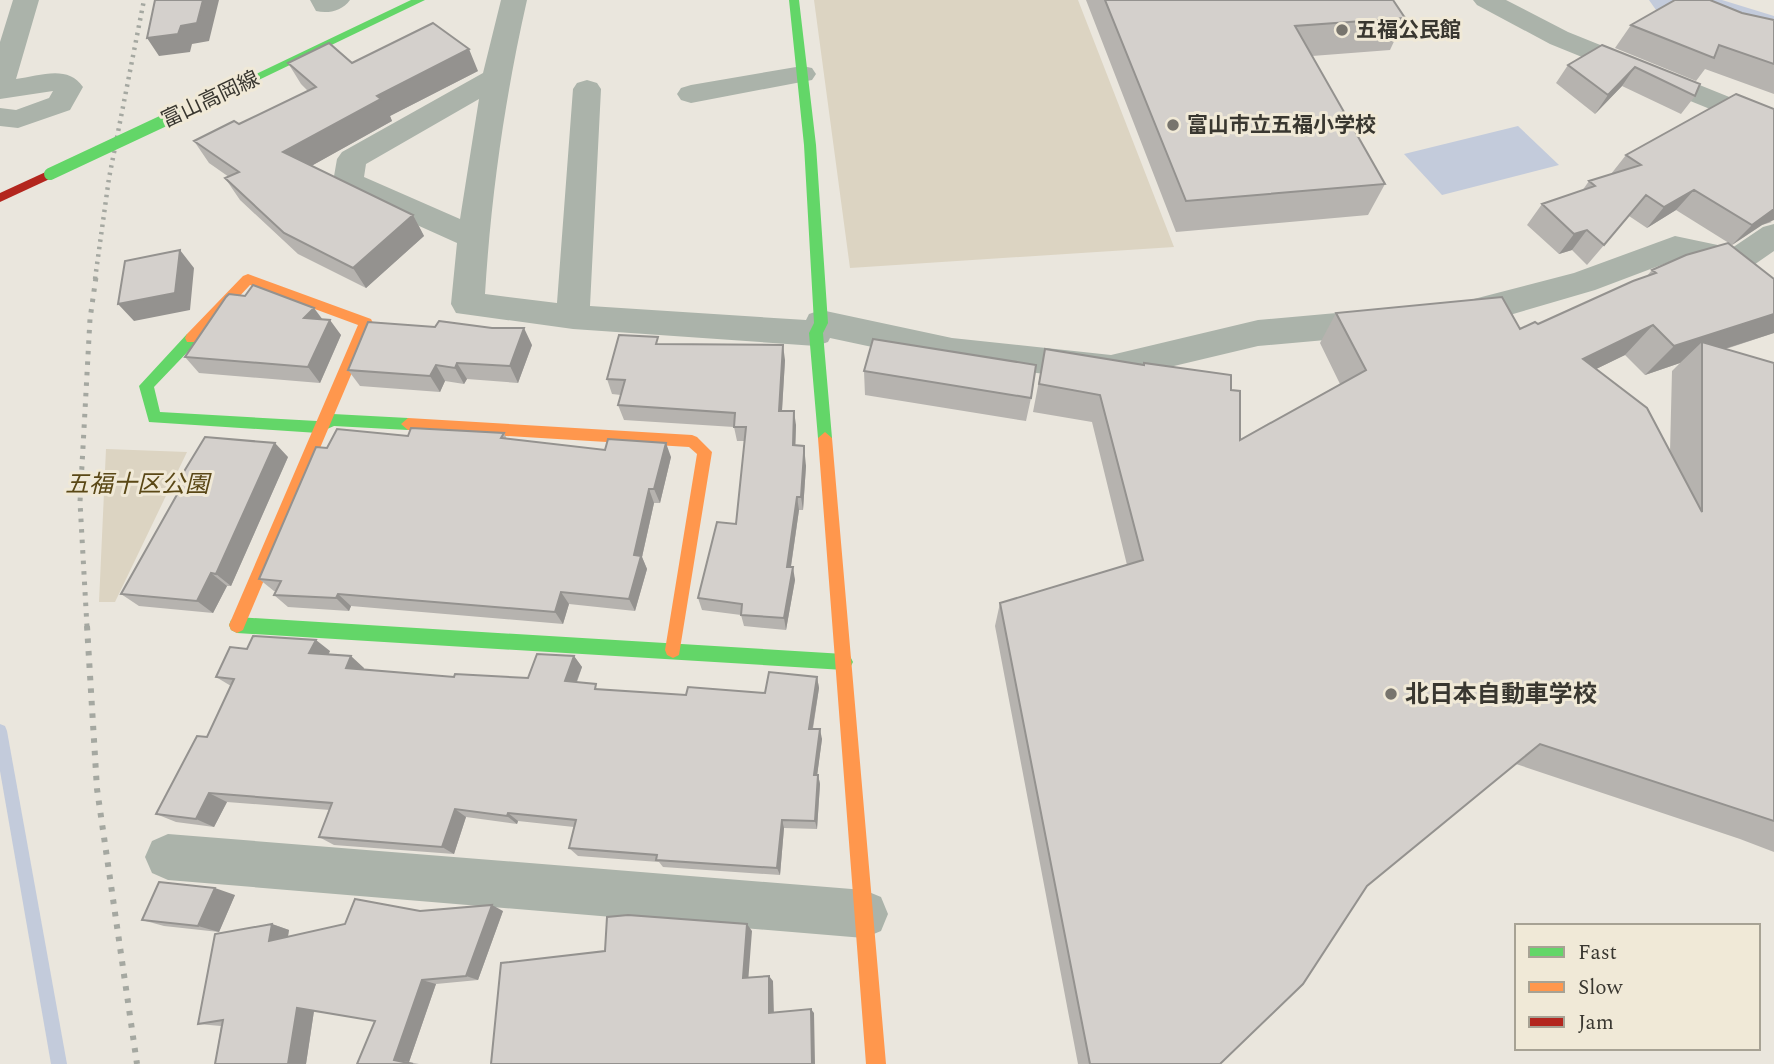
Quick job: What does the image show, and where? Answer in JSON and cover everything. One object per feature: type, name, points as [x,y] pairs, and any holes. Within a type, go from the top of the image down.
[{"type":"street","points":[[0,117],[18,120],[60,104],[69,87],[64,81],[0,88],[26,0]]},
{"type":"street","points":[[323,0],[324,5],[337,0]]},
{"type":"street","name":"富山高岡線","points":[[0,198],[420,0]]},
{"type":"street","points":[[514,0],[496,77],[473,237],[468,304],[573,317],[819,328],[953,351],[1111,368],[1258,333],[1472,314],[1583,282],[1675,247],[1737,261],[1774,235]]},
{"type":"street","points":[[794,0],[811,159],[819,328],[876,1064]]},
{"type":"street","points":[[1486,0],[1559,38],[1774,126]]},
{"type":"street","points":[[691,94],[802,74]]},
{"type":"street","points":[[473,237],[348,182],[352,159],[496,77]]},
{"type":"street","points":[[573,317],[587,89]]},
{"type":"street","points":[[673,650],[705,453],[692,441],[333,420],[324,424],[318,427],[154,418],[146,386],[248,279],[366,323],[324,424],[237,625],[844,662]]},
{"type":"street","points":[[168,857],[864,914]]},
{"type":"green space","points":[[814,0],[1078,0],[1174,247],[850,268]]},
{"type":"green space","name":"五福十区公園","points":[[106,449],[187,452],[115,602],[99,602]]},
{"type":"water","points":[[1518,126],[1559,165],[1442,195],[1404,154]]},
{"type":"building","points":[[155,0],[203,0],[197,23],[181,26],[178,34],[147,38]]},
{"type":"building","points":[[1105,0],[1393,0],[1405,18],[1295,26],[1385,184],[1186,201]]},
{"type":"building","points":[[1675,0],[1710,0],[1742,13],[1774,20],[1774,64],[1719,45],[1714,58],[1631,25]]},
{"type":"building","points":[[433,23],[469,49],[377,96],[381,99],[283,152],[413,215],[353,268],[284,233],[225,178],[239,172],[194,141],[234,121],[239,124],[316,87],[288,63],[329,43],[352,63]]},
{"type":"building","points":[[1602,45],[1700,84],[1695,96],[1635,67],[1608,95],[1568,65]]},
{"type":"building","points":[[1736,94],[1774,109],[1774,209],[1752,225],[1694,190],[1664,207],[1646,195],[1604,245],[1587,230],[1574,234],[1542,204],[1595,186],[1589,181],[1641,165],[1626,155]]},
{"type":"building","name":"北日本自動車学校","points":[[1728,243],[1774,279],[1774,314],[1674,346],[1653,325],[1583,359],[1647,408],[1702,512],[1702,342],[1774,363],[1774,821],[1540,744],[1367,886],[1303,984],[1220,1064],[1090,1064],[1000,603],[1143,560],[1100,395],[1039,384],[1045,349],[1144,365],[1231,375],[1231,390],[1240,391],[1240,440],[1366,370],[1336,313],[1502,297],[1520,329],[1535,322],[1538,324],[1656,273],[1652,270],[1686,255]]},
{"type":"building","points":[[180,250],[175,293],[118,304],[125,261]]},
{"type":"building","points":[[253,285],[314,308],[304,318],[330,320],[308,367],[185,357],[226,297],[229,294],[245,296]]},
{"type":"building","points":[[439,321],[492,328],[524,328],[510,366],[457,363],[455,368],[436,365],[430,376],[348,370],[368,322],[435,327]]},
{"type":"building","points":[[619,335],[658,337],[656,344],[783,345],[779,411],[794,411],[793,445],[804,446],[801,497],[797,497],[787,567],[793,567],[784,618],[741,615],[742,604],[698,598],[717,522],[736,524],[746,427],[734,427],[735,413],[618,405],[625,380],[607,379]]},
{"type":"building","points":[[873,339],[1036,365],[1031,398],[864,371]]},
{"type":"building","points":[[411,428],[504,433],[501,438],[605,450],[608,439],[666,443],[654,489],[649,489],[634,555],[641,556],[629,599],[561,592],[555,612],[338,594],[336,598],[274,595],[281,581],[259,579],[316,447],[327,448],[337,429],[408,436]]},
{"type":"building","points":[[205,437],[275,443],[216,574],[211,573],[197,601],[121,594],[183,484],[177,483]]},
{"type":"building","points":[[253,636],[316,640],[309,653],[351,656],[346,668],[454,677],[455,674],[528,678],[537,654],[574,656],[565,681],[596,684],[595,689],[686,695],[688,687],[765,693],[769,672],[817,677],[809,729],[820,729],[814,775],[818,775],[815,821],[782,820],[777,868],[656,860],[657,855],[569,848],[576,820],[508,813],[507,816],[455,809],[442,847],[319,837],[332,803],[209,793],[196,819],[156,814],[197,736],[207,737],[234,679],[216,677],[230,647],[247,649]]},
{"type":"building","points":[[159,882],[215,888],[198,926],[142,920]]},
{"type":"building","points":[[355,899],[420,911],[492,905],[466,976],[422,980],[394,1060],[413,1064],[357,1064],[375,1021],[297,1008],[288,1064],[215,1064],[223,1020],[198,1024],[215,934],[272,924],[269,941],[345,924]]},
{"type":"building","points":[[628,915],[747,924],[743,978],[769,976],[769,1013],[811,1009],[812,1064],[491,1064],[501,963],[605,951],[607,917]]},
{"type":"waterway","points":[[1673,0],[1774,32]]},
{"type":"waterway","points":[[0,731],[59,1064]]},
{"type":"railway","points":[[95,279],[109,178],[144,0]]},
{"type":"railway","points":[[87,627],[80,502],[90,319],[96,277]]},
{"type":"railway","points":[[87,626],[97,789],[137,1064]]},
{"type":"traffic: fast","points":[[176,115],[420,0]]},
{"type":"traffic: fast","points":[[794,0],[810,145],[821,323],[816,333],[825,438]]},
{"type":"traffic: fast","points":[[50,174],[176,115]]},
{"type":"traffic: fast","points":[[192,338],[146,386],[154,418],[318,427],[333,420],[408,424]]},
{"type":"traffic: fast","points":[[237,625],[844,662]]},
{"type":"traffic: slow","points":[[192,338],[248,279],[366,323],[237,625]]},
{"type":"traffic: slow","points":[[408,424],[692,441],[705,452],[673,650]]},
{"type":"traffic: slow","points":[[825,438],[876,1064]]},
{"type":"traffic: jam","points":[[0,198],[50,174]]},
{"type":"place","name":"五福公民館","points":[[1342,30]]},
{"type":"place","name":"富山市立五福小学校","points":[[1173,125]]},
{"type":"place","name":"北日本自動車学校","points":[[1391,694]]}]
